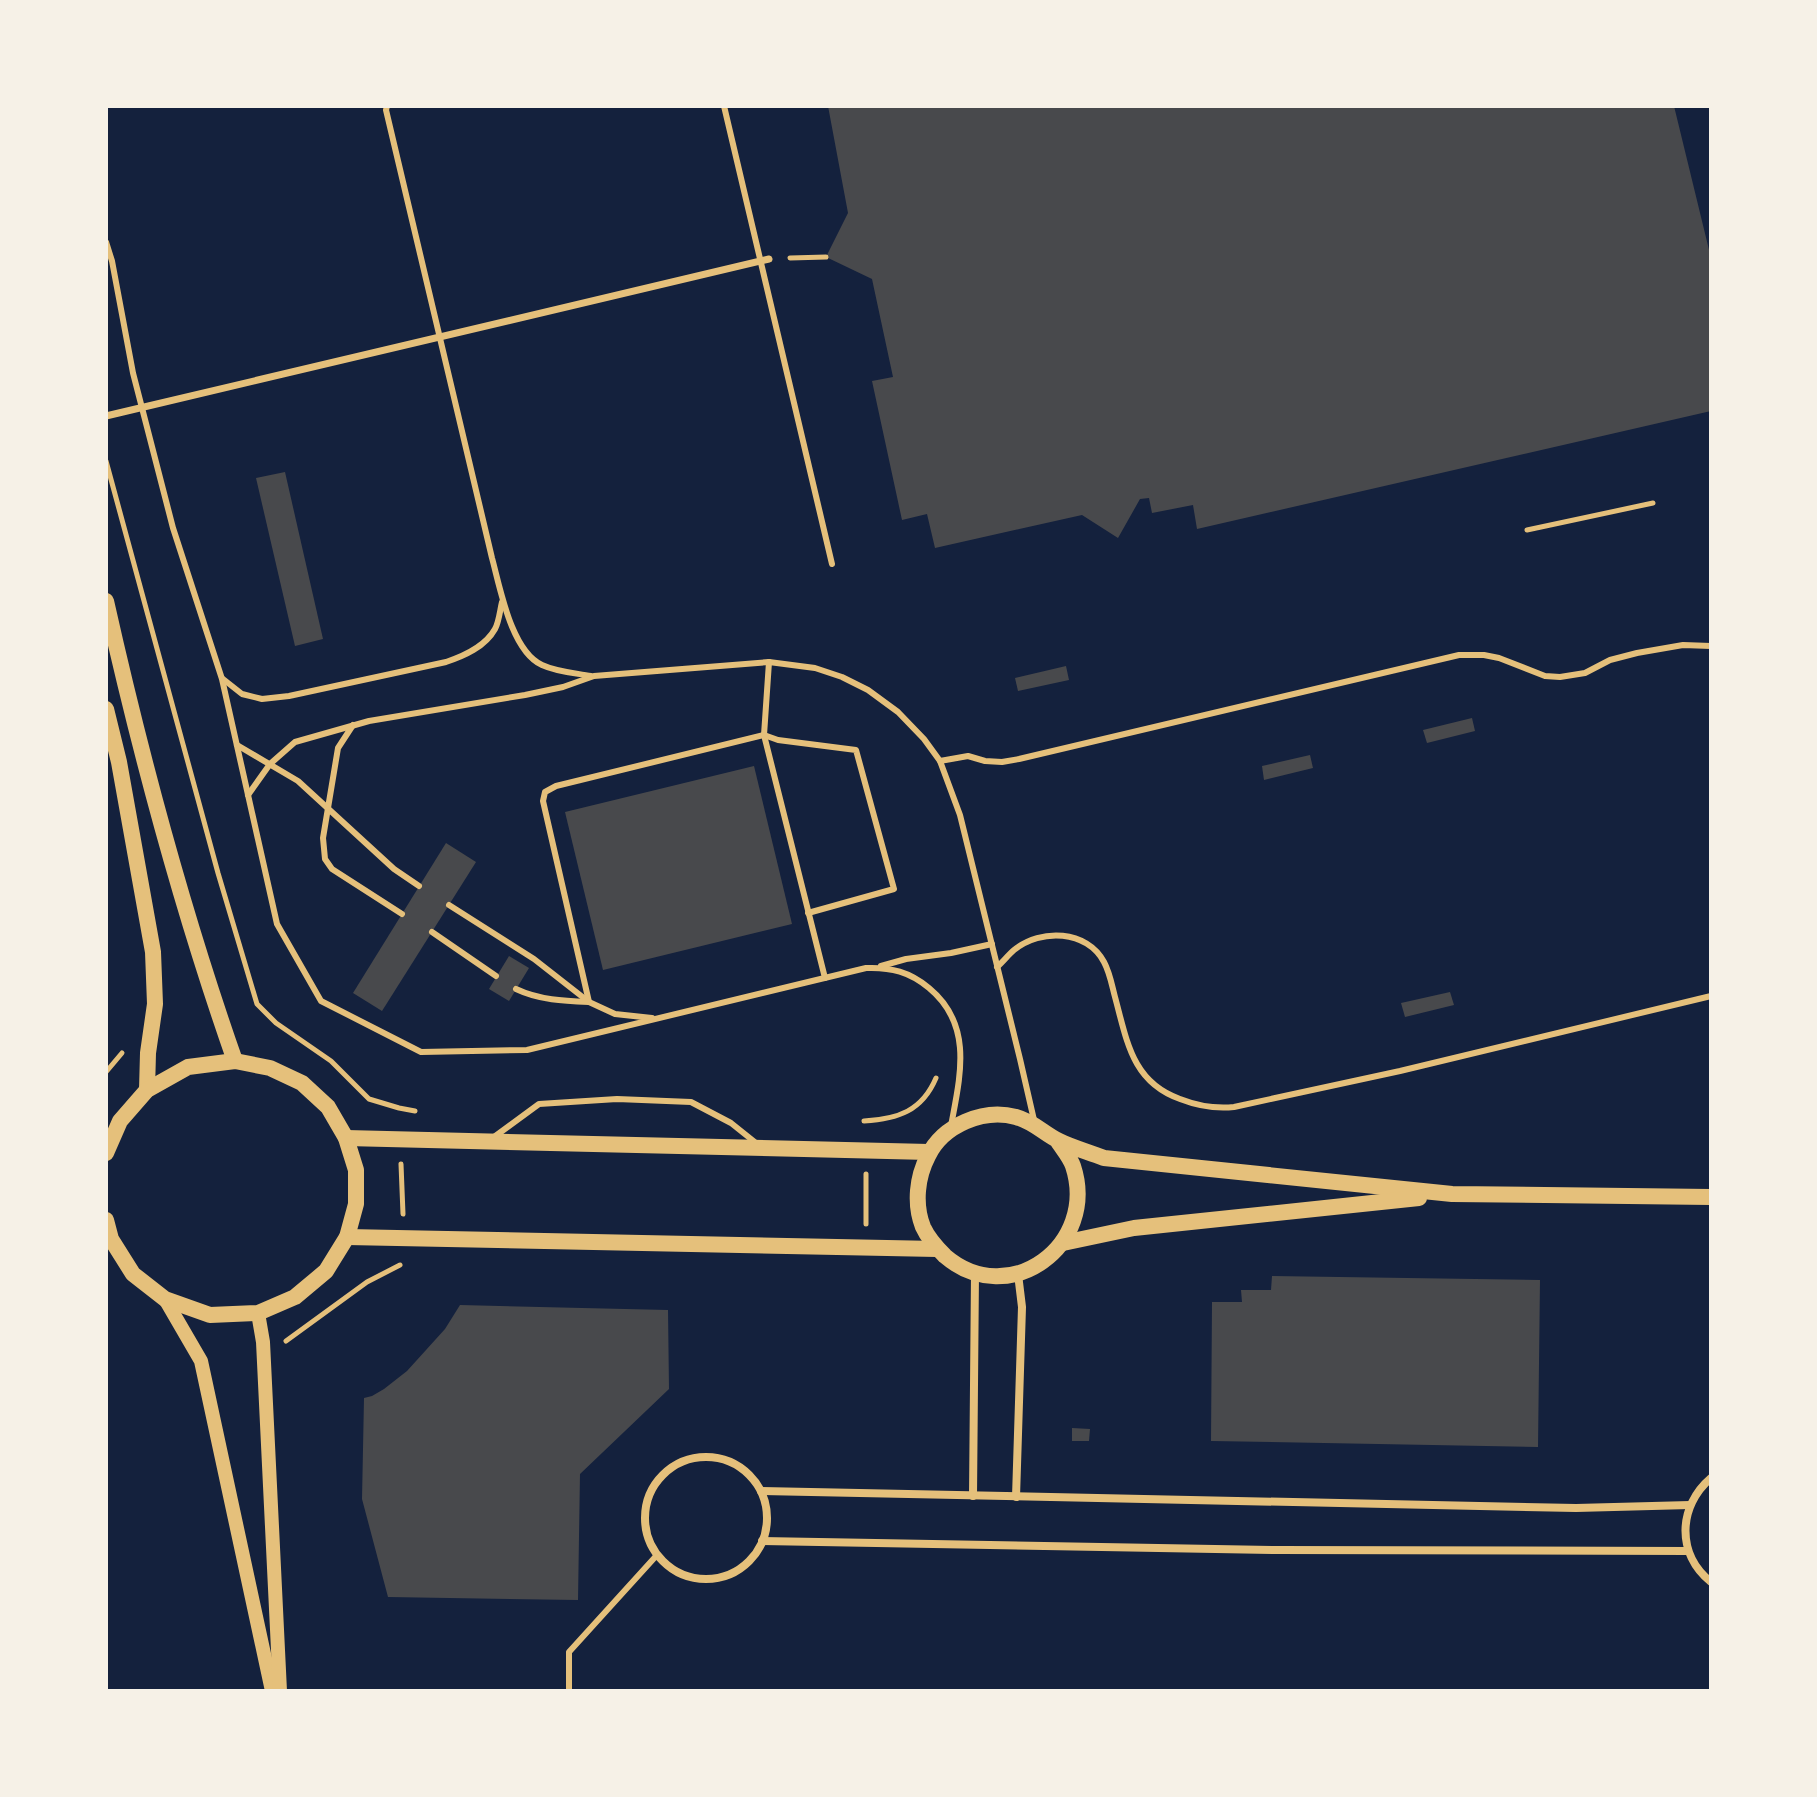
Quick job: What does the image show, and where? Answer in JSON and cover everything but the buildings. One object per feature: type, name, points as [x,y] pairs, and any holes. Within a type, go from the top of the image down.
[{"type":"main road","points":[[106,601],[135,727],[179,891],[235,1061]]},
{"type":"main road","points":[[106,709],[119,762],[153,952],[155,1004],[148,1053],[147,1090]]},
{"type":"main road","points":[[106,1153],[120,1121],[147,1090],[188,1067],[235,1061],[270,1068],[302,1083],[328,1107],[346,1138],[356,1170],[356,1204],[347,1237],[326,1271],[295,1297],[258,1313],[210,1315],[165,1299],[133,1274],[111,1239],[106,1220]]},
{"type":"main road","points":[[1057,1140],[1072,1163],[1079,1190],[1076,1218],[1063,1243],[1043,1262],[1018,1274],[996,1276],[975,1273],[954,1263],[937,1249],[923,1227],[917,1201],[919,1176],[929,1152],[951,1130],[970,1119],[992,1115],[1014,1116],[1034,1124],[1057,1140],[1104,1158],[1452,1194],[1711,1197]]},
{"type":"main road","points":[[346,1138],[929,1152]]},
{"type":"main road","points":[[1063,1243],[1134,1228],[1452,1194]]},
{"type":"main road","points":[[347,1237],[937,1249]]},
{"type":"street","points":[[106,416],[765,260]]},
{"type":"street","points":[[973,1496],[975,1273]]},
{"type":"street","points":[[1016,1497],[1022,1307],[1018,1274]]},
{"type":"street","points":[[165,1299],[201,1361],[272,1691]]},
{"type":"street","points":[[258,1313],[264,1358],[280,1691]]},
{"type":"street","points":[[711,1457],[731,1462],[743,1469],[761,1491],[767,1525],[762,1541],[754,1556],[726,1576],[709,1579],[680,1573],[657,1555],[648,1538],[645,1518],[648,1498],[658,1480],[673,1467],[691,1459],[711,1457]]},
{"type":"street","points":[[1711,1478],[1700,1487],[1685,1520],[1688,1551],[1696,1567],[1711,1582]]},
{"type":"street","points":[[761,1491],[1576,1508],[1690,1505]]},
{"type":"street","points":[[762,1541],[1276,1550],[1688,1551]]},
{"type":"lane","points":[[387,106],[503,599],[512,629],[524,648],[538,663],[594,676],[769,662],[815,668],[868,690],[910,723],[940,761],[960,815],[1034,1124]]},
{"type":"lane","points":[[724,106],[765,260],[832,564]]},
{"type":"lane","points":[[106,242],[126,342],[173,528],[222,679],[277,924],[321,1001],[421,1052],[527,1050],[866,968],[992,944]]},
{"type":"lane","points":[[222,679],[242,694],[262,699],[446,662],[467,655],[484,642],[496,628],[503,599]]},
{"type":"lane","points":[[940,761],[968,756],[1002,762],[1019,759],[1459,655],[1499,658],[1545,676],[1560,677],[1585,673],[1610,660],[1637,653],[1683,645],[1711,646]]},
{"type":"lane","points":[[769,662],[764,735],[825,978]]},
{"type":"lane","points":[[248,795],[270,764],[295,742],[369,721],[525,695],[594,676]]},
{"type":"lane","points":[[353,725],[338,748],[323,838],[325,859],[332,869],[402,914]]},
{"type":"lane","points":[[589,1002],[543,801],[545,792],[556,786],[764,735],[778,740],[856,750],[894,889],[808,913]]},
{"type":"lane","points":[[237,745],[298,781],[394,869],[419,886]]},
{"type":"lane","points":[[449,905],[534,959],[589,1002],[615,1014],[660,1018]]},
{"type":"lane","points":[[432,932],[496,976]]},
{"type":"lane","points":[[997,967],[1016,949],[1035,938],[1054,935],[1075,937],[1093,948],[1104,961],[1127,1043],[1137,1066],[1150,1083],[1170,1096],[1192,1104],[1219,1108],[1400,1071],[1711,996]]},
{"type":"lane","points":[[878,967],[899,970],[917,978],[948,1007],[958,1030],[961,1060],[951,1130]]},
{"type":"lane","points":[[516,989],[528,995],[561,1001],[589,1002]]},
{"type":"lane","points":[[489,1141],[539,1104],[617,1099],[691,1102],[731,1123],[762,1147]]},
{"type":"lane","points":[[569,1691],[569,1652],[657,1555]]},
{"type":"path","points":[[765,260],[826,257]]},
{"type":"path","points":[[1527,530],[1653,503]]},
{"type":"path","points":[[264,1358],[338,1301],[404,1263],[400,1140]]},
{"type":"path","points":[[866,1150],[866,1248]]}]
